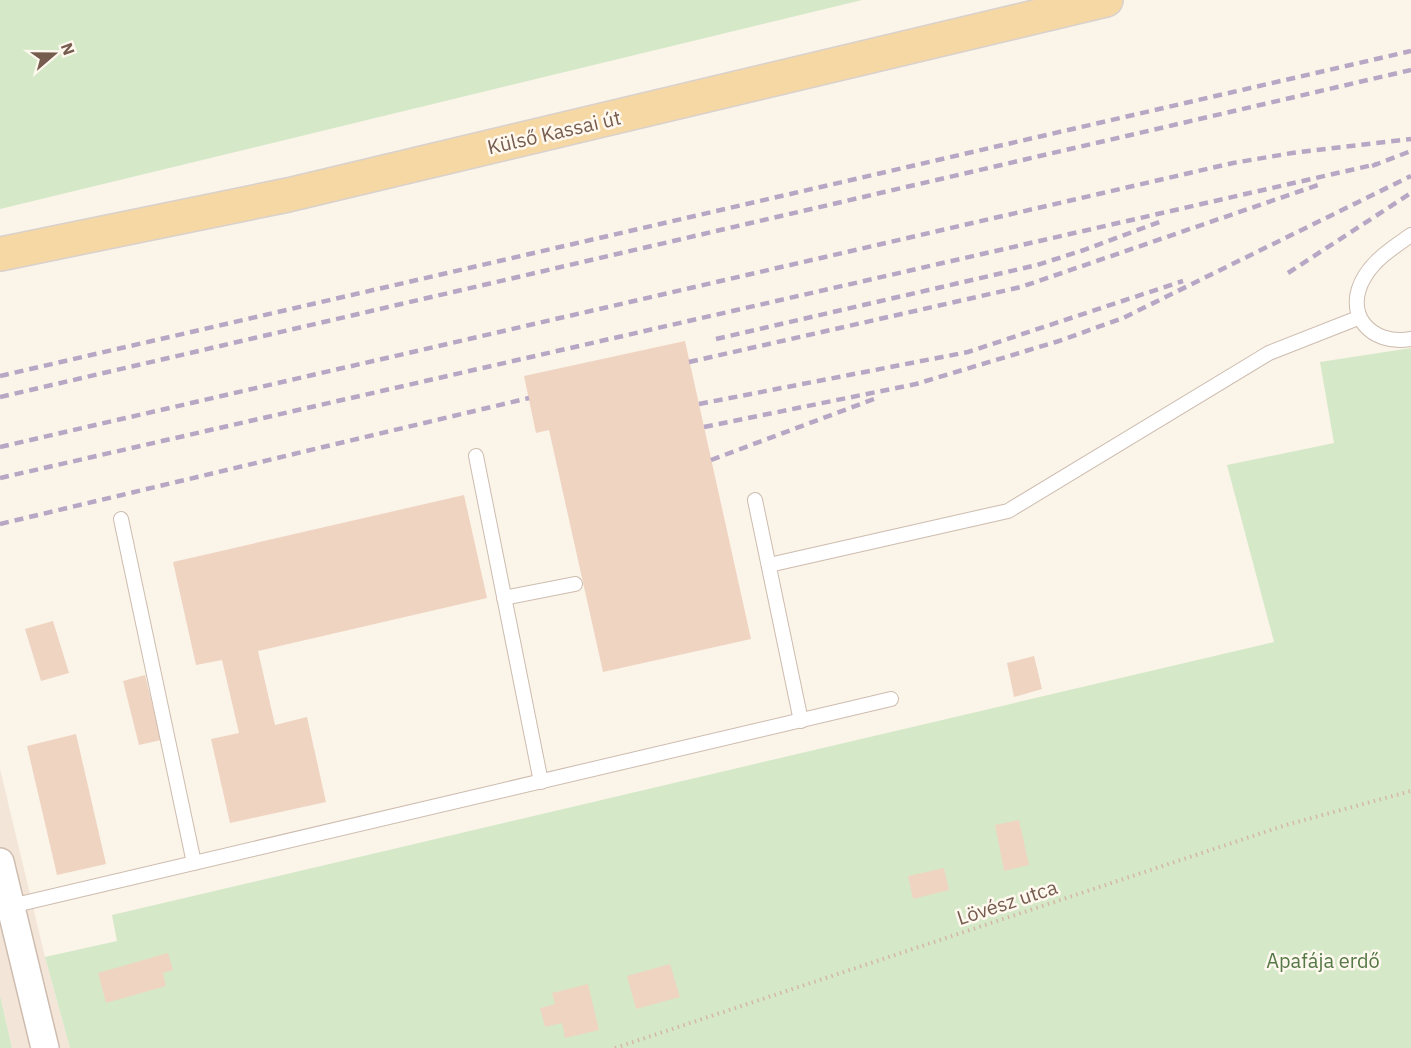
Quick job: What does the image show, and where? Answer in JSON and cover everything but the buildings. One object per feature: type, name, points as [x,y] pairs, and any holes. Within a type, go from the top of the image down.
[{"type":"main road","name":"Külső Kassai út","points":[[0,254],[288,195],[1106,0]]},
{"type":"street","points":[[0,862],[45,1048]]},
{"type":"lane","points":[[1411,235],[1380,258],[1365,276],[1356,297],[1358,318],[1368,329],[1380,337],[1402,341],[1411,339]]},
{"type":"lane","points":[[769,565],[1008,511],[1269,353],[1358,318]]},
{"type":"lane","points":[[476,456],[541,782]]},
{"type":"lane","points":[[755,500],[801,721]]},
{"type":"lane","points":[[121,519],[194,863]]},
{"type":"lane","points":[[504,598],[575,584]]},
{"type":"lane","points":[[11,906],[891,699]]},
{"type":"path","name":"Lövész utca","points":[[615,1048],[1286,825],[1411,791]]},
{"type":"shaded area","points":[[0,769],[45,957],[70,1048],[12,1048],[0,995]]},
{"type":"green space","points":[[0,0],[862,0],[0,209]]},
{"type":"green space","name":"Apafája erdő","points":[[1411,348],[1411,1048],[70,1048],[45,957],[117,941],[112,915],[1274,642],[1227,465],[1334,443],[1320,362]]},
{"type":"green space","points":[[0,995],[12,1048],[0,1048]]},
{"type":"railway","points":[[0,376],[1411,51]]},
{"type":"railway","points":[[0,397],[1411,70]]},
{"type":"railway","points":[[0,447],[1233,163],[1292,153],[1411,139]]},
{"type":"railway","points":[[1372,166],[1411,151]]},
{"type":"railway","points":[[0,478],[1377,164]]},
{"type":"railway","points":[[704,427],[916,384],[1059,341],[1123,318],[1411,176]]},
{"type":"railway","points":[[689,362],[1021,287],[1318,185]]},
{"type":"railway","points":[[1288,273],[1411,193]]},
{"type":"railway","points":[[716,339],[1037,265],[1162,221]]},
{"type":"railway","points":[[699,404],[968,352],[1183,281]]},
{"type":"railway","points":[[0,524],[529,398]]},
{"type":"railway","points":[[711,460],[874,399]]}]
